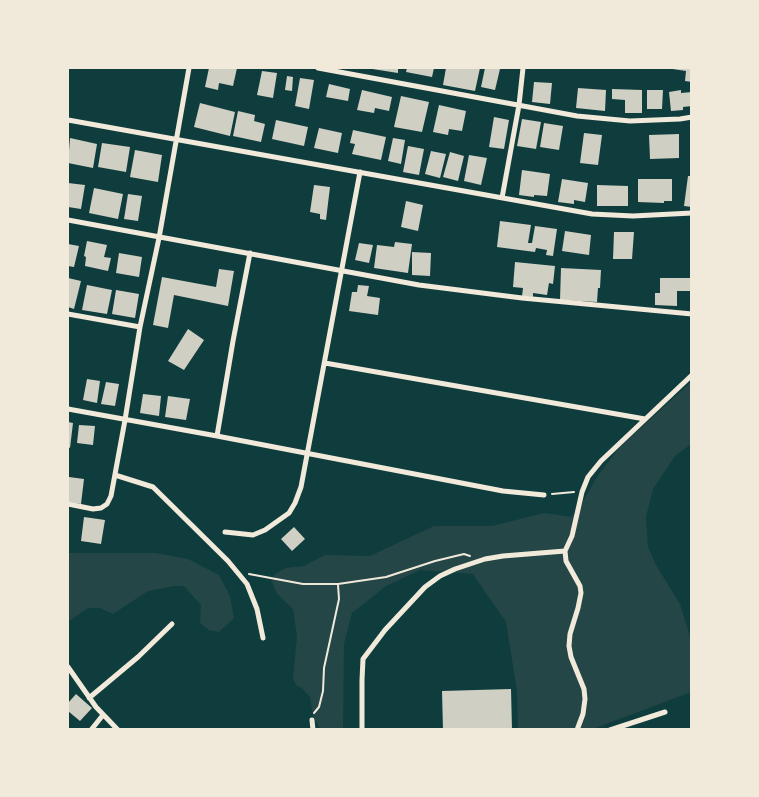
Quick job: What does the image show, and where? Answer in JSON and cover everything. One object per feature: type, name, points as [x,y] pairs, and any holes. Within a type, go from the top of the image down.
[{"type":"street","points":[[68,504],[93,509],[107,504],[111,496],[140,327],[159,238],[189,68]]},
{"type":"street","points":[[318,68],[577,116],[630,121],[692,117]]},
{"type":"street","points":[[502,198],[523,68]]},
{"type":"street","points":[[68,120],[592,214],[633,216],[692,213]]},
{"type":"street","points":[[225,532],[253,534],[274,525],[289,513],[301,487],[360,172]]},
{"type":"street","points":[[68,220],[159,238],[472,292],[692,314]]},
{"type":"street","points":[[217,436],[250,253]]},
{"type":"street","points":[[68,314],[140,327]]},
{"type":"street","points":[[324,363],[646,419]]},
{"type":"street","points":[[577,730],[583,714],[585,699],[584,689],[569,646],[570,634],[581,598],[580,586],[566,562],[564,551],[572,536],[582,492],[588,477],[601,461],[692,375]]},
{"type":"street","points":[[68,409],[503,491],[544,495]]},
{"type":"street","points":[[115,475],[144,484],[161,494],[214,546],[247,584],[256,608],[263,638]]},
{"type":"street","points":[[362,730],[363,659],[385,630],[425,587],[440,576],[455,569],[485,559],[564,551]]},
{"type":"street","points":[[89,698],[172,624]]},
{"type":"street","points":[[68,667],[89,698],[118,730]]},
{"type":"street","points":[[610,730],[665,712]]},
{"type":"street","points":[[92,730],[103,715]]},
{"type":"street","points":[[312,720],[314,730]]},
{"type":"path","points":[[544,495],[582,492]]},
{"type":"path","points":[[237,572],[291,582],[338,584],[386,577],[464,554],[471,556]]},
{"type":"path","points":[[312,720],[314,713],[319,707],[323,691],[324,668],[339,599],[338,584]]},
{"type":"shaded area","points":[[691,382],[691,444],[675,456],[653,489],[646,517],[648,547],[656,565],[680,604],[691,640],[691,692],[593,729],[518,729],[517,691],[506,622],[473,574],[420,570],[386,586],[352,613],[344,644],[343,729],[320,729],[313,716],[310,697],[302,688],[297,686],[293,679],[297,636],[293,609],[277,594],[272,582],[275,574],[286,568],[304,566],[325,555],[370,556],[434,526],[492,526],[544,513],[572,517],[597,477],[619,448]]},
{"type":"shaded area","points":[[68,553],[156,553],[188,559],[219,575],[230,596],[234,618],[219,632],[209,630],[200,623],[201,605],[184,586],[174,586],[148,591],[113,614],[100,608],[88,608],[68,622]]},
{"type":"building","points":[[209,68],[237,68],[233,86],[219,83],[218,90],[205,87]]},
{"type":"building","points":[[366,68],[398,68],[398,73]]},
{"type":"building","points":[[407,68],[434,68],[432,77],[406,72]]},
{"type":"building","points":[[446,68],[480,68],[475,91],[443,85]]},
{"type":"building","points":[[485,68],[500,69],[495,90],[481,87]]},
{"type":"building","points":[[666,68],[692,68],[692,82],[685,81],[686,71]]},
{"type":"building","points":[[262,71],[277,73],[273,98],[257,95]]},
{"type":"building","points":[[287,76],[293,77],[292,91],[285,90]]},
{"type":"building","points":[[300,78],[314,80],[309,109],[295,106]]},
{"type":"building","points":[[534,82],[552,83],[550,104],[532,102]]},
{"type":"building","points":[[329,84],[350,89],[348,101],[326,97]]},
{"type":"building","points":[[578,88],[606,90],[605,111],[576,108]]},
{"type":"building","points":[[612,89],[642,90],[642,113],[625,113],[625,100],[612,99]]},
{"type":"building","points":[[362,90],[392,97],[389,111],[375,108],[374,113],[357,110]]},
{"type":"building","points":[[647,90],[663,90],[662,109],[647,109]]},
{"type":"building","points":[[681,90],[681,93],[692,92],[692,106],[683,107],[683,110],[671,111],[669,92]]},
{"type":"building","points":[[401,96],[429,102],[422,132],[394,127]]},
{"type":"building","points":[[200,103],[235,112],[230,136],[194,127]]},
{"type":"building","points":[[439,105],[466,111],[462,131],[449,129],[448,135],[433,132]]},
{"type":"building","points":[[238,111],[255,115],[254,121],[265,124],[261,142],[233,136]]},
{"type":"building","points":[[494,117],[509,120],[504,149],[489,147]]},
{"type":"building","points":[[522,119],[541,122],[536,149],[517,146]]},
{"type":"building","points":[[276,120],[308,127],[304,146],[272,139]]},
{"type":"building","points":[[544,123],[563,126],[559,150],[540,147]]},
{"type":"building","points":[[319,128],[342,133],[338,153],[314,148]]},
{"type":"building","points":[[353,130],[386,137],[381,160],[352,154],[355,144],[350,143]]},
{"type":"building","points":[[584,133],[602,135],[598,165],[580,163]]},
{"type":"building","points":[[679,134],[679,158],[650,159],[649,135]]},
{"type":"building","points":[[70,138],[97,144],[93,168],[68,163]]},
{"type":"building","points":[[393,138],[405,140],[401,164],[388,161]]},
{"type":"building","points":[[102,143],[130,147],[126,172],[98,167]]},
{"type":"building","points":[[408,146],[424,149],[419,175],[403,172]]},
{"type":"building","points":[[135,150],[162,155],[158,182],[130,177]]},
{"type":"building","points":[[431,151],[446,154],[440,178],[425,174]]},
{"type":"building","points":[[450,152],[464,156],[458,181],[443,177]]},
{"type":"building","points":[[469,155],[487,158],[481,185],[464,181]]},
{"type":"building","points":[[522,170],[550,174],[547,196],[519,195]]},
{"type":"building","points":[[688,176],[692,176],[692,207],[684,206]]},
{"type":"building","points":[[562,179],[588,183],[585,202],[574,200],[574,204],[558,202]]},
{"type":"building","points":[[638,179],[672,179],[672,201],[664,201],[664,203],[638,202]]},
{"type":"building","points":[[68,183],[85,185],[81,209],[68,207]]},
{"type":"building","points":[[314,185],[330,187],[326,220],[320,219],[320,214],[310,212]]},
{"type":"building","points":[[597,185],[628,186],[628,206],[597,206]]},
{"type":"building","points":[[94,188],[123,194],[118,219],[89,213]]},
{"type":"building","points":[[128,194],[142,196],[138,221],[124,219]]},
{"type":"building","points":[[406,201],[423,205],[418,231],[401,227]]},
{"type":"building","points":[[500,221],[531,225],[528,243],[532,243],[535,226],[557,229],[553,256],[546,255],[547,250],[536,248],[535,252],[497,247]]},
{"type":"building","points":[[565,231],[591,235],[589,255],[562,251]]},
{"type":"building","points":[[614,232],[634,232],[632,259],[613,259]]},
{"type":"building","points":[[87,241],[107,245],[104,257],[111,258],[108,271],[85,266],[86,257],[84,256]]},
{"type":"building","points":[[395,242],[412,244],[408,273],[374,268],[377,245],[394,247]]},
{"type":"building","points":[[359,243],[373,245],[369,263],[355,260]]},
{"type":"building","points":[[68,244],[79,246],[74,267],[68,266]]},
{"type":"building","points":[[412,252],[431,253],[430,276],[412,275]]},
{"type":"building","points":[[119,253],[142,257],[139,277],[116,273]]},
{"type":"building","points":[[515,262],[555,266],[553,284],[549,283],[547,295],[533,293],[533,297],[522,296],[523,288],[513,287]]},
{"type":"building","points":[[561,268],[601,270],[597,302],[560,300]]},
{"type":"building","points":[[219,269],[234,271],[228,306],[174,295],[168,328],[153,325],[162,277],[216,287]]},
{"type":"building","points":[[68,278],[81,281],[74,309],[68,307]]},
{"type":"building","points":[[660,278],[691,278],[691,291],[677,291],[677,306],[655,305],[655,293],[660,293]]},
{"type":"building","points":[[87,285],[112,290],[107,314],[82,310]]},
{"type":"building","points":[[358,285],[369,286],[367,296],[380,298],[378,315],[349,311],[352,292],[357,292]]},
{"type":"building","points":[[116,290],[139,294],[135,318],[112,314]]},
{"type":"building","points":[[188,329],[204,340],[184,370],[168,361]]},
{"type":"building","points":[[87,379],[100,381],[97,403],[83,400]]},
{"type":"building","points":[[106,382],[119,384],[115,406],[101,404]]},
{"type":"building","points":[[143,394],[161,396],[159,416],[140,413]]},
{"type":"building","points":[[168,396],[190,399],[186,420],[165,417]]},
{"type":"building","points":[[68,422],[73,423],[70,448],[68,447]]},
{"type":"building","points":[[79,425],[95,426],[93,445],[77,443]]},
{"type":"building","points":[[69,477],[84,479],[81,504],[68,502]]},
{"type":"building","points":[[84,517],[105,520],[101,544],[81,541]]},
{"type":"building","points":[[294,527],[305,539],[292,551],[281,539]]},
{"type":"building","points":[[511,689],[512,730],[443,730],[442,691]]},
{"type":"building","points":[[76,694],[92,708],[80,721],[68,711],[68,703]]}]
